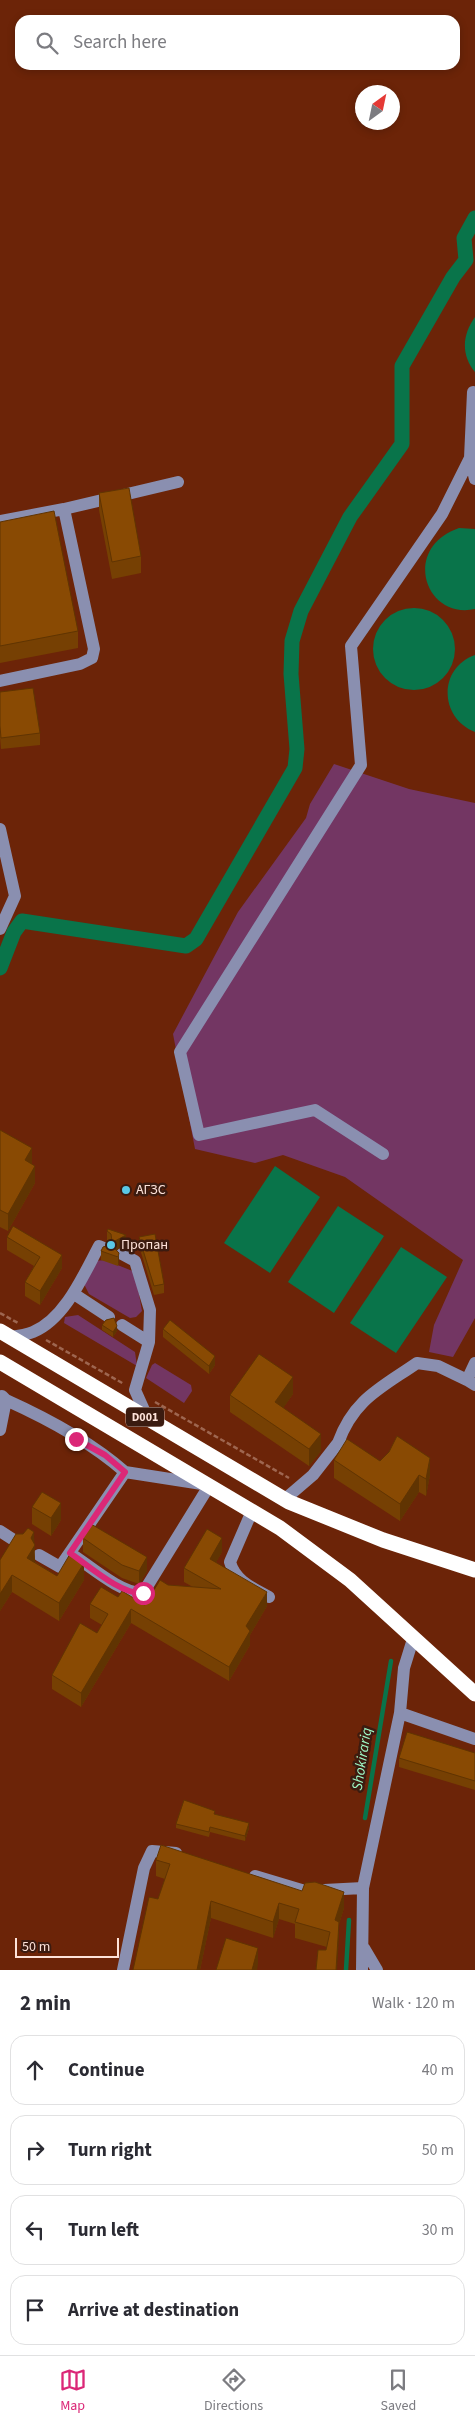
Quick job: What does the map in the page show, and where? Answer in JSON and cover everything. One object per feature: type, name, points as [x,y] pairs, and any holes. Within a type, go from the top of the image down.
[{"type":"highway","name":"D001","points":[[5,1334],[287,1501],[383,1540],[475,1570]]},
{"type":"highway","name":"D001","points":[[0,1362],[280,1528],[350,1580],[475,1694]]},
{"type":"highway","points":[[69,1403],[83,1380]]},
{"type":"lane","points":[[473,392],[470,458],[475,479]]},
{"type":"lane","points":[[383,1154],[315,1110],[199,1135],[180,1052],[361,765],[351,646],[442,514],[470,458]]},
{"type":"lane","points":[[0,521],[64,509],[178,482]]},
{"type":"lane","points":[[0,682],[80,664],[92,658],[94,649],[64,509]]},
{"type":"lane","points":[[0,829],[15,896],[0,929]]},
{"type":"lane","points":[[5,1334],[33,1332],[48,1323],[74,1294],[99,1246],[104,1248]]},
{"type":"lane","points":[[122,1254],[135,1261],[150,1310],[150,1342],[135,1390],[148,1419]]},
{"type":"lane","points":[[74,1294],[109,1317]]},
{"type":"lane","points":[[122,1325],[150,1342]]},
{"type":"lane","points":[[287,1501],[313,1475],[338,1442],[346,1422],[363,1400],[417,1363],[438,1366],[471,1382],[475,1363]]},
{"type":"lane","points":[[0,1430],[3,1397],[29,1410],[105,1455],[125,1472],[208,1485],[143,1593],[136,1594],[124,1590],[70,1553]]},
{"type":"lane","points":[[338,1442],[358,1449]]},
{"type":"lane","points":[[39,1556],[60,1567],[125,1472]]},
{"type":"lane","points":[[252,1512],[230,1562],[233,1573],[246,1584],[269,1597]]},
{"type":"lane","points":[[0,1530],[20,1544]]},
{"type":"lane","points":[[362,1970],[363,1888],[400,1712],[404,1668],[413,1639]]},
{"type":"lane","points":[[400,1712],[475,1739]]},
{"type":"lane","points":[[123,1970],[144,1868],[152,1850],[188,1857]]},
{"type":"lane","points":[[242,1872],[305,1891],[363,1888]]},
{"type":"lane","points":[[363,1945],[377,1970]]},
{"type":"shaded area","points":[[475,317],[475,372],[467,359],[465,345],[468,331]]},
{"type":"shaded area","points":[[459,528],[475,529],[475,609],[458,609],[443,604],[433,593],[426,580],[425,565],[430,551],[441,538]]},
{"type":"shaded area","points":[[414,608],[430,611],[443,620],[452,633],[455,649],[452,665],[443,678],[430,687],[414,690],[398,687],[385,678],[376,665],[373,649],[376,633],[385,620],[398,611]]},
{"type":"shaded area","points":[[475,655],[475,732],[463,725],[455,716],[449,705],[448,693],[449,681],[454,671],[463,661]]},
{"type":"shaded area","points":[[334,764],[409,789],[475,803],[475,1318],[453,1357],[429,1352],[434,1325],[463,1260],[345,1177],[283,1155],[255,1163],[195,1149],[173,1034],[238,912],[306,818],[310,804]]},
{"type":"shaded area","points":[[275,1166],[320,1197],[270,1273],[224,1243]]},
{"type":"shaded area","points":[[338,1206],[384,1236],[334,1313],[288,1282]]},
{"type":"shaded area","points":[[401,1247],[447,1277],[396,1353],[350,1323]]},
{"type":"shaded area","points":[[105,1260],[135,1272],[142,1311],[136,1317],[130,1318],[89,1294],[83,1282],[95,1261]]},
{"type":"shaded area","points":[[78,1315],[135,1352],[137,1366],[64,1323],[65,1317]]},
{"type":"shaded area","points":[[155,1363],[191,1385],[192,1391],[184,1403],[146,1378],[152,1365]]},
{"type":"building","points":[[129,488],[141,556],[112,562],[99,493]]},
{"type":"building","points":[[54,511],[78,631],[0,646],[0,522]]},
{"type":"building","points":[[33,688],[40,733],[1,738],[0,692]]},
{"type":"building","points":[[0,1130],[32,1148],[25,1160],[35,1166],[8,1214],[0,1210]]},
{"type":"building","points":[[13,1226],[62,1255],[40,1291],[25,1282],[40,1257],[7,1237]]},
{"type":"building","points":[[108,1229],[126,1235],[115,1241],[115,1249],[119,1253],[118,1257],[101,1251],[103,1247],[109,1245],[112,1241],[111,1234],[107,1231]]},
{"type":"building","points":[[155,1234],[164,1284],[154,1286],[139,1237]]},
{"type":"building","points":[[114,1318],[117,1326],[113,1332],[102,1325],[106,1320]]},
{"type":"building","points":[[170,1320],[215,1356],[209,1366],[163,1329]]},
{"type":"building","points":[[259,1354],[293,1377],[275,1402],[321,1434],[309,1449],[230,1395]]},
{"type":"building","points":[[397,1436],[430,1458],[426,1479],[419,1475],[400,1504],[334,1460],[347,1439],[380,1461],[389,1452]]},
{"type":"building","points":[[42,1492],[61,1503],[51,1518],[32,1507]]},
{"type":"building","points":[[91,1524],[147,1557],[139,1571],[122,1565],[83,1538]]},
{"type":"building","points":[[28,1528],[34,1532],[31,1538],[35,1545],[27,1558],[57,1576],[70,1554],[84,1563],[59,1603],[12,1575],[0,1594],[0,1560],[16,1534],[23,1534]]},
{"type":"building","points":[[207,1529],[222,1538],[210,1559],[267,1592],[246,1626],[250,1631],[229,1667],[131,1609],[81,1693],[52,1675],[80,1623],[97,1633],[108,1614],[90,1604],[101,1587],[118,1597],[122,1591],[145,1605],[160,1580],[168,1585],[221,1589],[184,1568]]},
{"type":"building","points":[[407,1732],[475,1753],[475,1781],[399,1758]]},
{"type":"building","points":[[184,1800],[215,1811],[214,1814],[249,1823],[245,1836],[210,1827],[209,1832],[176,1824]]},
{"type":"building","points":[[161,1845],[302,1891],[305,1883],[315,1882],[344,1892],[335,1920],[339,1922],[336,1970],[316,1970],[318,1950],[326,1950],[330,1932],[295,1922],[299,1909],[279,1903],[273,1922],[211,1901],[197,1970],[133,1970],[149,1897],[158,1899],[170,1864],[156,1860]]},
{"type":"building","points":[[226,1938],[258,1948],[252,1970],[216,1970]]},
{"type":"waterway","points":[[0,968],[14,932],[22,921],[186,946],[196,939],[295,768],[297,749],[291,674],[292,641],[301,611],[350,517],[402,444],[402,366],[453,277],[466,260],[464,238],[475,218]]},
{"type":"waterway","name":"Shokirariq","points":[[365,1818],[391,1661]]},
{"type":"waterway","name":"Shokirariq","points":[[346,1970],[349,1920]]},
{"type":"place","name":"АГЗС","points":[[126,1190]]},
{"type":"place","name":"Пропан","points":[[111,1245]]},
{"type":"route","points":[[76,1439],[105,1455],[125,1472],[107,1495],[70,1553],[124,1590],[136,1594],[143,1593]]}]
